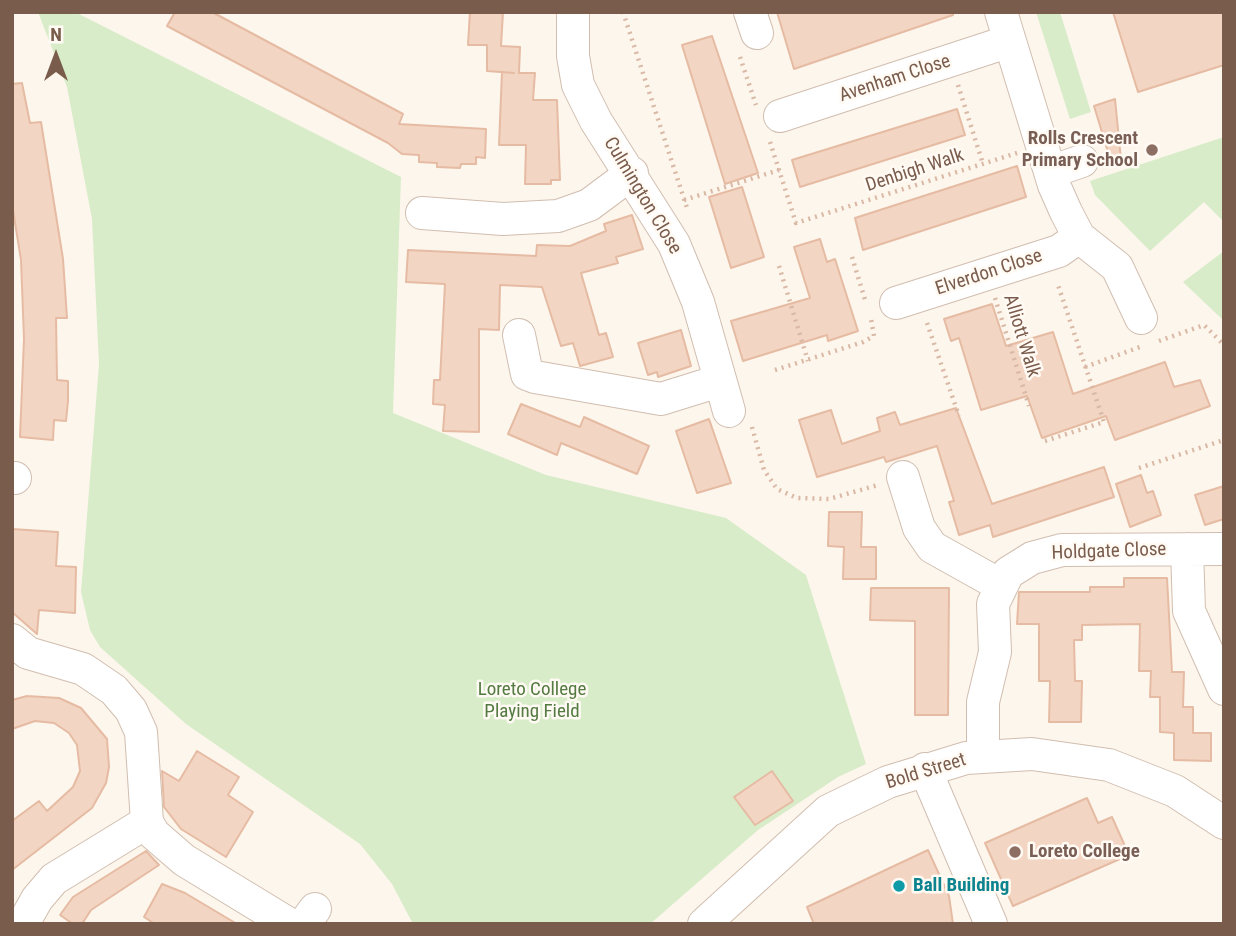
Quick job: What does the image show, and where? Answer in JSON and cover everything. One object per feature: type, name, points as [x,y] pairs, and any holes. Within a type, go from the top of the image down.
[{"type":"street","name":"Culmington Close","points":[[573,12],[573,56],[578,85],[592,114],[664,224],[685,268],[729,411]]},
{"type":"street","points":[[1005,27],[1046,159],[1079,237],[1117,267],[1141,318]]},
{"type":"street","name":"Avenham Close","points":[[780,116],[951,61],[1005,27]]},
{"type":"street","points":[[1046,159],[1082,161]]},
{"type":"street","points":[[422,213],[455,208],[536,220],[558,216],[589,205],[632,173]]},
{"type":"street","name":"Elverdon Close","points":[[907,299],[1059,251],[1079,237]]},
{"type":"street","points":[[519,335],[519,382],[661,399],[719,381]]},
{"type":"street","points":[[903,477],[919,527],[932,547],[1000,585],[992,612],[995,659],[983,702],[983,756]]},
{"type":"street","name":"Holdgate Close","points":[[1187,549],[1189,611],[1222,681]]},
{"type":"street","name":"Holdgate Close","points":[[1000,585],[1015,567],[1050,552],[1224,549]]},
{"type":"street","points":[[17,652],[94,674],[114,690],[131,710],[144,746],[147,822],[154,834],[184,860],[302,919]]},
{"type":"street","name":"Bold Street","points":[[704,924],[828,811],[871,789],[925,769],[983,756],[1032,754],[1109,765],[1175,791],[1224,823]]},
{"type":"street","points":[[925,769],[991,924]]},
{"type":"street","points":[[30,921],[54,879],[147,822]]},
{"type":"path","points":[[623,12],[688,213]]},
{"type":"path","points":[[951,61],[983,164]]},
{"type":"path","name":"Denbigh Walk","points":[[796,223],[983,164],[1046,159]]},
{"type":"path","points":[[684,200],[779,170]]},
{"type":"path","points":[[1045,441],[1104,422],[1047,254]]},
{"type":"path","points":[[775,370],[808,361],[873,336],[852,257]]},
{"type":"path","points":[[779,266],[808,361]]},
{"type":"path","name":"Alliott Walk","points":[[988,274],[1029,407]]},
{"type":"path","points":[[907,299],[959,416]]},
{"type":"path","points":[[1204,325],[1224,345]]},
{"type":"path","points":[[729,411],[747,414],[764,470],[777,489],[797,498],[829,499],[903,477]]},
{"type":"path","points":[[1139,468],[1224,440]]},
{"type":"green space","name":"Loreto College Playing Field","points":[[38,12],[75,12],[401,177],[393,413],[546,475],[726,518],[806,575],[866,764],[838,777],[758,830],[650,924],[413,924],[392,884],[360,844],[186,724],[100,647],[90,630],[81,592],[99,364],[92,219],[67,87]]},
{"type":"green space","points":[[1036,12],[1060,12],[1091,112],[1070,119]]},
{"type":"green space","points":[[1224,137],[1224,222],[1204,202],[1150,251],[1095,195],[1090,181]]},
{"type":"green space","points":[[1224,251],[1224,321],[1183,282]]},
{"type":"building","points":[[175,12],[212,12],[403,114],[399,124],[486,129],[485,158],[476,157],[476,164],[461,164],[460,168],[437,167],[437,163],[419,162],[419,155],[402,154],[388,143],[167,26]]},
{"type":"building","points":[[470,12],[503,12],[501,46],[520,47],[519,73],[535,73],[533,100],[557,100],[560,180],[551,180],[551,184],[525,184],[526,145],[499,145],[502,72],[487,71],[487,45],[468,45]]},
{"type":"building","points":[[777,12],[953,12],[953,15],[794,69]]},
{"type":"building","points":[[1113,12],[1224,12],[1224,65],[1138,92]]},
{"type":"building","points":[[712,36],[758,173],[725,184],[682,45]]},
{"type":"building","points":[[22,83],[30,123],[41,122],[63,259],[67,318],[56,318],[57,380],[68,381],[68,401],[66,421],[54,420],[53,440],[20,437],[24,339],[21,260],[12,204],[12,84]]},
{"type":"building","points":[[1115,99],[1121,160],[1111,162],[1094,106]]},
{"type":"building","points":[[957,109],[965,135],[800,187],[792,160]]},
{"type":"building","points":[[1017,166],[1026,197],[863,250],[855,218]]},
{"type":"building","points":[[742,187],[764,257],[731,268],[709,197]]},
{"type":"building","points":[[632,215],[643,249],[616,257],[618,263],[581,273],[599,335],[606,333],[613,357],[580,366],[573,343],[561,346],[542,287],[500,285],[499,330],[479,329],[479,432],[443,431],[445,405],[433,404],[434,380],[440,380],[445,284],[406,282],[408,250],[536,256],[537,245],[570,246],[606,231],[604,224]]},
{"type":"building","points":[[820,239],[827,262],[835,259],[858,331],[828,341],[827,335],[743,361],[731,321],[810,298],[794,247]]},
{"type":"building","points":[[992,304],[1006,346],[1053,332],[1073,394],[1165,362],[1174,387],[1200,380],[1210,406],[1115,440],[1106,416],[1042,438],[1027,396],[981,410],[959,338],[951,341],[944,319]]},
{"type":"building","points":[[681,330],[691,366],[658,377],[657,372],[648,375],[638,343]]},
{"type":"building","points":[[521,404],[580,427],[584,417],[649,446],[637,474],[561,443],[557,455],[508,434]]},
{"type":"building","points":[[956,408],[992,504],[1104,467],[1114,497],[993,537],[990,525],[959,535],[949,502],[954,501],[937,446],[886,462],[884,457],[817,477],[799,420],[831,410],[842,444],[880,431],[877,418],[895,412],[900,425]]},
{"type":"building","points":[[709,419],[731,483],[697,493],[676,431]]},
{"type":"building","points":[[1141,475],[1147,493],[1153,491],[1161,515],[1130,527],[1116,484]]},
{"type":"building","points":[[1224,486],[1224,519],[1205,525],[1195,495]]},
{"type":"building","points":[[829,512],[862,512],[861,547],[876,547],[876,579],[843,579],[844,547],[828,546]]},
{"type":"building","points":[[12,529],[58,532],[56,566],[76,567],[75,613],[39,610],[37,634],[12,612]]},
{"type":"building","points":[[1124,578],[1167,578],[1172,672],[1184,672],[1183,707],[1193,707],[1193,733],[1211,733],[1211,761],[1174,760],[1174,733],[1160,732],[1160,697],[1150,697],[1151,671],[1139,671],[1140,624],[1082,625],[1082,640],[1074,640],[1075,681],[1082,681],[1081,722],[1049,722],[1050,681],[1039,681],[1039,624],[1017,624],[1019,592],[1090,592],[1090,587],[1124,587]]},
{"type":"building","points":[[871,588],[949,588],[948,715],[915,715],[915,621],[870,620]]},
{"type":"building","points":[[27,696],[59,698],[81,708],[107,739],[109,767],[106,783],[92,808],[12,870],[12,821],[39,801],[47,811],[73,787],[80,771],[77,745],[69,733],[54,723],[35,721],[12,729],[12,700]]},
{"type":"building","points":[[197,751],[239,777],[228,795],[253,812],[226,857],[181,829],[164,807],[162,771],[179,781]]},
{"type":"building","points":[[772,771],[793,801],[755,825],[734,797]]},
{"type":"building","points":[[1087,798],[1098,823],[1112,817],[1129,855],[1013,906],[985,843]]},
{"type":"building","name":"Ball Building","points":[[928,850],[949,896],[953,924],[814,924],[807,907]]},
{"type":"building","points":[[146,851],[159,865],[91,910],[82,924],[73,924],[60,915],[73,897]]},
{"type":"building","points":[[162,884],[185,893],[237,924],[155,924],[144,917]]},
{"type":"place","name":"Rolls Crescent Primary School","points":[[1152,150]]},
{"type":"place","name":"Loreto College","points":[[1015,852]]},
{"type":"place","name":"Ball Building","points":[[899,886]]}]
